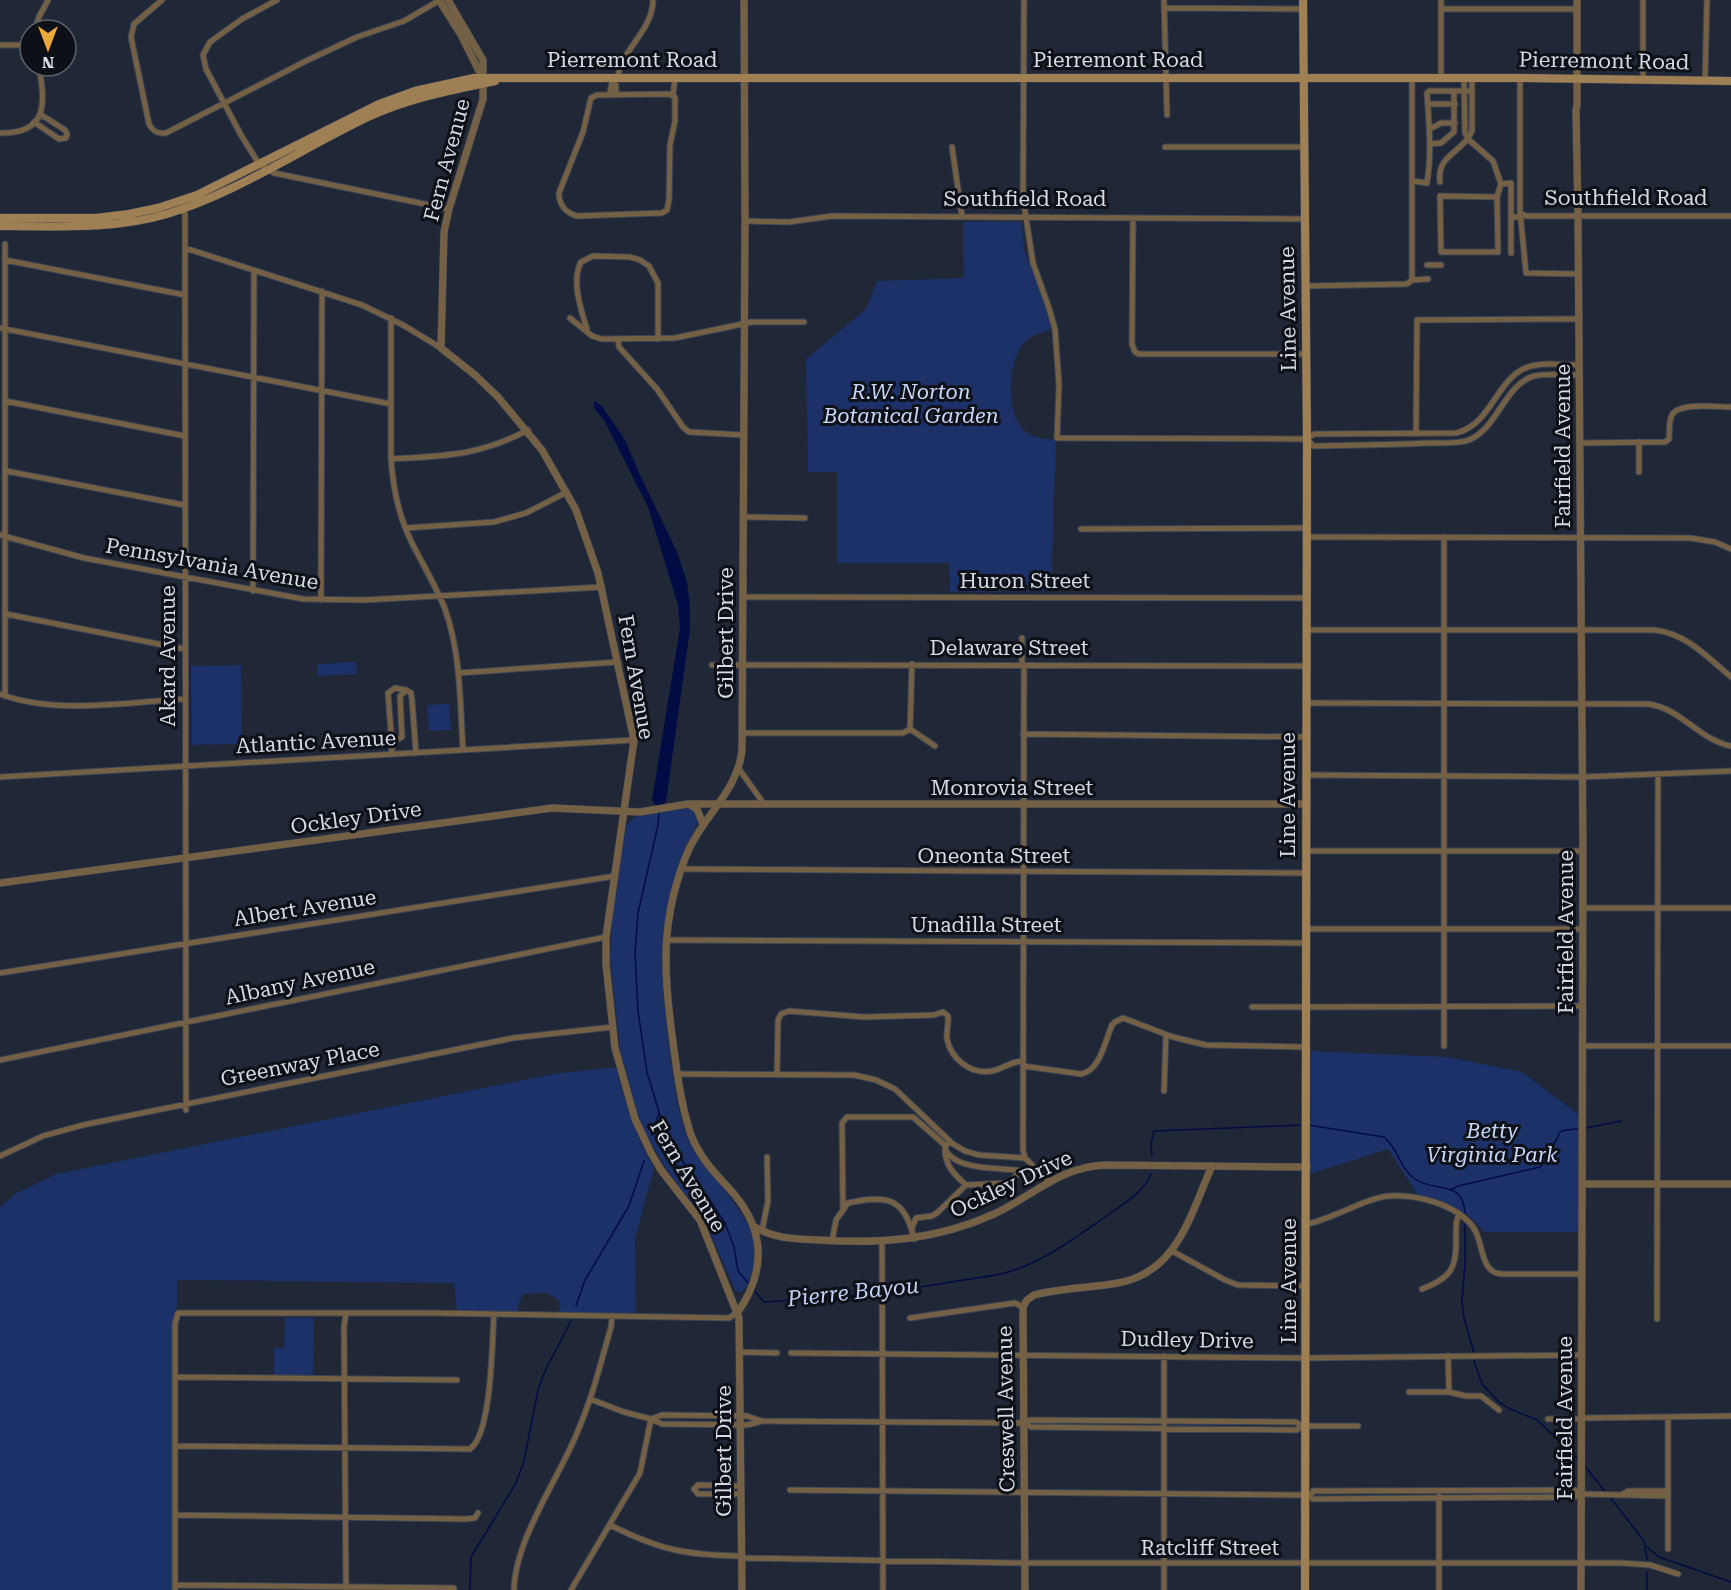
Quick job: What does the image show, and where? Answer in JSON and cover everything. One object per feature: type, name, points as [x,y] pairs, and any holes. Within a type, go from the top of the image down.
[{"type":"main road","name":"Line Avenue","points":[[1304,0],[1307,439],[1307,1286],[1304,1426],[1307,1495],[1305,1590]]},
{"type":"main road","name":"Pierremont Road","points":[[182,205],[259,164],[286,155],[415,91],[456,81],[547,78],[1520,78],[1731,81]]},
{"type":"main road","name":"Pierremont Road","points":[[182,205],[207,199],[266,170],[286,155]]},
{"type":"main road","points":[[3,222],[146,219],[182,205]]},
{"type":"street","points":[[39,18],[48,0]]},
{"type":"street","points":[[162,0],[134,24],[131,32],[151,128],[156,133],[166,133],[349,40],[404,21],[439,0]]},
{"type":"street","points":[[277,0],[232,26],[210,42],[203,58],[206,69],[224,104],[259,164],[266,170],[449,209]]},
{"type":"street","name":"Fern Avenue","points":[[439,0],[461,35],[482,81]]},
{"type":"street","name":"Fern Avenue","points":[[448,0],[483,60],[482,104],[449,209],[442,254],[441,348],[475,375],[528,430],[567,492],[584,530],[602,587],[634,740],[606,937],[606,964],[619,1062],[642,1136],[661,1170],[700,1220],[738,1312]]},
{"type":"street","points":[[613,95],[610,92],[610,84],[649,21],[653,0]]},
{"type":"street","name":"Gilbert Drive","points":[[744,0],[745,324],[742,733],[739,769],[703,824],[688,852],[674,890],[666,940],[666,990],[677,1074],[688,1126],[696,1147],[708,1166],[736,1197],[753,1226]]},
{"type":"street","points":[[1023,0],[1023,198],[1033,263],[1055,329],[1059,385],[1057,438],[1307,439],[1314,434],[1456,433],[1468,429],[1478,421],[1511,379],[1524,369],[1538,365],[1579,365]]},
{"type":"street","points":[[1164,0],[1167,115]]},
{"type":"street","points":[[1441,0],[1442,78]]},
{"type":"street","name":"Fairfield Avenue","points":[[1577,0],[1580,117],[1577,160],[1583,851],[1581,1590]]},
{"type":"street","points":[[1643,0],[1643,80]]},
{"type":"street","points":[[1706,80],[1707,0]]},
{"type":"street","points":[[1164,8],[1304,9]]},
{"type":"street","points":[[1441,9],[1577,9]]},
{"type":"street","points":[[0,45],[18,45]]},
{"type":"street","points":[[0,134],[20,132],[34,122],[40,114],[44,100],[41,78]]},
{"type":"street","points":[[673,96],[669,94],[597,95],[590,100],[584,129],[558,196],[567,212],[577,216],[662,213],[667,210],[670,145],[675,121],[673,96],[675,78]]},
{"type":"street","points":[[1306,286],[1407,284],[1412,277],[1412,78]]},
{"type":"street","points":[[1468,78],[1464,91],[1465,133],[1493,161],[1501,184],[1497,197],[1498,252],[1441,252],[1440,196],[1497,197]]},
{"type":"street","points":[[1440,182],[1439,174],[1442,163],[1468,138],[1472,131],[1472,91],[1468,78]]},
{"type":"street","points":[[1520,78],[1521,214],[1527,273],[1578,274]]},
{"type":"street","points":[[1413,181],[1427,183],[1430,144],[1427,93],[1429,91],[1472,91]]},
{"type":"street","points":[[1430,144],[1447,140],[1454,132],[1454,91]]},
{"type":"street","points":[[1429,105],[1455,105]]},
{"type":"street","points":[[34,122],[59,139],[66,138],[65,130],[40,114]]},
{"type":"street","points":[[1430,129],[1441,123],[1455,123]]},
{"type":"street","points":[[952,147],[962,216]]},
{"type":"street","points":[[1165,147],[1304,147]]},
{"type":"street","points":[[1501,184],[1511,183],[1511,253]]},
{"type":"street","name":"Akard Avenue","points":[[182,205],[185,248],[186,1107]]},
{"type":"street","points":[[1511,217],[1521,214]]},
{"type":"street","name":"Southfield Road","points":[[1521,214],[1526,216],[1731,216]]},
{"type":"street","name":"Southfield Road","points":[[745,221],[789,222],[832,216],[1305,219]]},
{"type":"street","points":[[1133,218],[1132,345],[1135,352],[1139,354],[1306,354]]},
{"type":"street","points":[[5,244],[3,329],[6,471],[3,536],[6,614],[3,695],[25,702],[56,706],[184,699]]},
{"type":"street","points":[[185,248],[362,305],[391,318],[441,348]]},
{"type":"street","points":[[588,331],[579,293],[578,272],[581,262],[593,256],[630,257],[646,263],[657,278],[658,339]]},
{"type":"street","points":[[5,260],[184,295]]},
{"type":"street","points":[[1427,265],[1441,265]]},
{"type":"street","points":[[253,591],[254,270]]},
{"type":"street","points":[[1412,277],[1428,279]]},
{"type":"street","points":[[321,600],[322,291]]},
{"type":"street","points":[[391,318],[391,459],[395,491],[406,528],[439,596],[453,640],[458,673],[463,750]]},
{"type":"street","points":[[570,318],[596,338],[618,339],[694,336],[757,321],[804,322]]},
{"type":"street","points":[[1416,434],[1417,320],[1579,319]]},
{"type":"street","points":[[3,329],[391,404]]},
{"type":"street","points":[[618,339],[619,347],[657,389],[685,429],[696,434],[744,435]]},
{"type":"street","points":[[1307,439],[1313,446],[1466,441],[1486,428],[1516,389],[1527,379],[1537,376],[1580,375]]},
{"type":"street","points":[[6,401],[185,436]]},
{"type":"street","points":[[1580,443],[1668,440],[1672,414],[1677,410],[1687,407],[1731,407]]},
{"type":"street","points":[[391,459],[470,453],[507,442],[528,430]]},
{"type":"street","points":[[1639,442],[1639,472]]},
{"type":"street","points":[[6,471],[184,505]]},
{"type":"street","points":[[406,528],[494,522],[526,513],[567,492]]},
{"type":"street","points":[[744,517],[805,518]]},
{"type":"street","points":[[1081,529],[1306,532],[1444,537],[1690,538],[1715,542],[1731,549]]},
{"type":"street","name":"Pennsylvania Avenue","points":[[3,536],[71,555],[292,598],[372,600],[602,587]]},
{"type":"street","points":[[1444,537],[1444,1046]]},
{"type":"street","name":"Huron Street","points":[[744,597],[1307,598]]},
{"type":"street","points":[[6,614],[184,649]]},
{"type":"street","points":[[1307,630],[1655,630],[1675,634],[1689,642],[1731,677]]},
{"type":"street","points":[[1022,638],[1023,1150],[1025,1158],[1049,1181]]},
{"type":"street","points":[[458,673],[618,663]]},
{"type":"street","points":[[910,729],[912,664]]},
{"type":"street","name":"Delaware Street","points":[[712,665],[1307,666]]},
{"type":"street","points":[[395,741],[388,693],[395,688],[411,693],[416,753]]},
{"type":"street","points":[[391,754],[395,741],[402,737],[400,696],[406,690]]},
{"type":"street","points":[[1307,703],[1648,704],[1664,707],[1709,739],[1731,746]]},
{"type":"street","points":[[742,733],[903,733],[910,729]]},
{"type":"street","points":[[910,729],[935,746]]},
{"type":"street","points":[[1023,734],[1307,736]]},
{"type":"street","name":"Atlantic Avenue","points":[[0,777],[634,740]]},
{"type":"street","points":[[739,769],[764,804]]},
{"type":"street","points":[[1307,775],[1582,777],[1731,771]]},
{"type":"street","points":[[1657,1318],[1658,774]]},
{"type":"street","points":[[684,804],[697,808],[703,824]]},
{"type":"street","name":"Ockley Drive","points":[[0,883],[533,810],[567,808],[644,812],[684,804],[717,804]]},
{"type":"street","name":"Monrovia Street","points":[[717,804],[1306,804]]},
{"type":"street","points":[[1306,851],[1583,851]]},
{"type":"street","name":"Oneonta Street","points":[[682,869],[1306,873]]},
{"type":"street","name":"Albert Avenue","points":[[0,973],[615,876]]},
{"type":"street","points":[[1582,908],[1731,908]]},
{"type":"street","points":[[1306,929],[1582,928]]},
{"type":"street","name":"Albany Avenue","points":[[0,1060],[606,937]]},
{"type":"street","name":"Unadilla Street","points":[[666,940],[1306,943]]},
{"type":"street","points":[[1252,1007],[1582,1006]]},
{"type":"street","points":[[777,1075],[778,1020],[781,1014],[789,1011],[876,1017],[934,1015],[943,1012],[949,1019],[948,1043],[957,1058],[966,1066],[977,1071],[989,1071],[1013,1062],[1081,1074],[1089,1072],[1095,1066],[1112,1025],[1119,1019],[1125,1018],[1166,1035],[1206,1045],[1306,1047]]},
{"type":"street","name":"Greenway Place","points":[[0,1156],[65,1129],[186,1107],[513,1038],[613,1028]]},
{"type":"street","points":[[1164,1091],[1166,1035]]},
{"type":"street","points":[[1582,1046],[1731,1046]]},
{"type":"street","points":[[677,1074],[854,1075],[876,1080],[900,1094],[947,1145],[950,1156],[967,1165],[1017,1170],[1017,1177],[1005,1184],[966,1185],[932,1216],[916,1218],[892,1201],[848,1203],[836,1220],[832,1241]]},
{"type":"street","points":[[843,1209],[842,1123],[847,1117],[914,1117],[947,1145],[974,1154],[1025,1158]]},
{"type":"street","points":[[947,1145],[945,1162],[948,1168],[966,1185]]},
{"type":"street","points":[[762,1231],[768,1201],[767,1157]]},
{"type":"street","name":"Ockley Drive","points":[[753,1226],[781,1238],[882,1242],[914,1239],[975,1222],[1014,1203],[1049,1181],[1071,1171],[1097,1166],[1307,1167]]},
{"type":"street","name":"Creswell Avenue","points":[[1025,1590],[1023,1306],[1034,1295],[1118,1283],[1136,1278],[1159,1265],[1180,1238],[1212,1166]]},
{"type":"street","points":[[1582,1184],[1731,1184]]},
{"type":"street","points":[[1307,1224],[1319,1222],[1388,1196],[1416,1198],[1435,1203],[1459,1214],[1476,1232],[1486,1264],[1492,1272],[1582,1274]]},
{"type":"street","points":[[904,1211],[914,1239]]},
{"type":"street","points":[[1422,1289],[1445,1278],[1454,1265],[1456,1224],[1459,1214]]},
{"type":"street","points":[[911,1229],[916,1218]]},
{"type":"street","points":[[454,1588],[175,1587],[175,1318],[180,1312],[346,1312],[729,1318],[738,1312],[743,1303],[758,1263],[759,1250],[753,1226]]},
{"type":"street","points":[[882,1242],[883,1590]]},
{"type":"street","points":[[1172,1251],[1238,1285],[1307,1286]]},
{"type":"street","points":[[910,1318],[1016,1303],[1023,1306]]},
{"type":"street","points":[[346,1312],[344,1327],[346,1588]]},
{"type":"street","name":"Gilbert Drive","points":[[738,1312],[742,1590]]},
{"type":"street","points":[[175,1446],[468,1449],[476,1443],[488,1406],[494,1314]]},
{"type":"street","points":[[514,1590],[515,1575],[523,1547],[573,1444],[590,1399],[611,1327],[612,1316]]},
{"type":"street","points":[[740,1352],[777,1353]]},
{"type":"street","name":"Dudley Drive","points":[[791,1353],[1306,1358],[1582,1355]]},
{"type":"street","points":[[1164,1356],[1164,1590]]},
{"type":"street","points":[[1448,1356],[1449,1392]]},
{"type":"street","points":[[175,1377],[457,1380]]},
{"type":"street","points":[[1409,1392],[1449,1392],[1466,1396],[1481,1396],[1499,1410]]},
{"type":"street","points":[[590,1399],[662,1424],[741,1425],[762,1421],[1024,1423],[1030,1420],[1164,1420],[1296,1422],[1304,1426],[1358,1426]]},
{"type":"street","points":[[651,1419],[662,1415],[741,1416],[762,1421]]},
{"type":"street","points":[[1548,1419],[1731,1416]]},
{"type":"street","points":[[1668,1417],[1668,1549]]},
{"type":"street","points":[[571,1590],[642,1468],[651,1419]]},
{"type":"street","points":[[1024,1423],[1031,1427],[1296,1430],[1304,1426]]},
{"type":"street","points":[[694,1489],[698,1494],[741,1490]]},
{"type":"street","points":[[790,1490],[1307,1495],[1313,1499],[1439,1498],[1512,1494]]},
{"type":"street","points":[[1307,1495],[1313,1491],[1439,1491],[1575,1497],[1580,1494],[1629,1496],[1668,1493]]},
{"type":"street","points":[[1372,1491],[1372,1498]]},
{"type":"street","points":[[1439,1491],[1439,1590]]},
{"type":"street","points":[[175,1515],[466,1519],[475,1518],[477,1513]]},
{"type":"street","name":"Ratcliff Street","points":[[610,1525],[640,1540],[671,1550],[741,1557],[1164,1564],[1581,1562],[1632,1563],[1678,1574]]},
{"type":"green space","name":"R.W. Norton Botanical Garden","points":[[963,222],[1022,222],[1024,250],[1048,308],[1053,328],[1024,343],[1014,364],[1011,390],[1015,416],[1021,427],[1035,437],[1056,440],[1051,591],[950,592],[949,563],[837,563],[837,472],[808,472],[806,359],[866,309],[877,281],[964,278]]},
{"type":"green space","points":[[356,662],[357,674],[318,676],[317,664],[335,663],[336,667],[336,663]]},
{"type":"green space","points":[[241,665],[242,744],[192,745],[191,666]]},
{"type":"green space","points":[[449,704],[451,730],[429,731],[427,705]]},
{"type":"green space","points":[[686,808],[693,809],[698,816],[696,827],[678,867],[664,931],[663,974],[671,1063],[687,1137],[708,1170],[734,1203],[753,1237],[755,1256],[751,1275],[745,1288],[739,1293],[735,1290],[703,1216],[669,1174],[644,1130],[620,1048],[610,958],[612,921],[626,825],[635,817]]},
{"type":"green space","name":"Betty Virginia Park","points":[[1311,1051],[1447,1057],[1522,1072],[1578,1114],[1578,1232],[1485,1232],[1467,1214],[1418,1195],[1388,1149],[1310,1174]]},
{"type":"green space","points":[[616,1067],[631,1119],[654,1168],[635,1239],[636,1313],[560,1313],[559,1300],[546,1293],[523,1294],[518,1312],[457,1311],[454,1283],[177,1280],[177,1304],[173,1326],[173,1590],[0,1590],[0,1207],[17,1193],[56,1174],[554,1074]]},
{"type":"green space","points":[[285,1318],[314,1318],[313,1375],[274,1375],[274,1348],[284,1348]]},
{"type":"shaded area","points":[[594,401],[602,406],[625,440],[677,552],[687,582],[690,629],[666,802],[661,806],[656,806],[652,800],[680,628],[678,605],[648,507],[604,420],[594,408]]},
{"type":"waterway","name":"Pierre Bayou","points":[[659,812],[638,913],[635,953],[638,1011],[647,1072],[665,1132],[725,1223],[734,1247],[738,1271],[750,1285]]},
{"type":"waterway","points":[[652,1135],[659,1113]]},
{"type":"waterway","points":[[1586,1128],[1621,1121]]},
{"type":"waterway","name":"Pierre Bayou","points":[[1152,1156],[1151,1144],[1154,1131],[1303,1125]]},
{"type":"waterway","points":[[1308,1125],[1384,1137],[1410,1175],[1423,1183],[1454,1191],[1463,1202],[1465,1213]]},
{"type":"waterway","points":[[1451,1190],[1458,1186],[1540,1167],[1545,1162],[1560,1132],[1578,1129]]},
{"type":"waterway","points":[[576,1306],[585,1280],[629,1206],[644,1161]]},
{"type":"waterway","name":"Pierre Bayou","points":[[884,1292],[995,1275],[1021,1268],[1072,1240],[1126,1202],[1144,1186],[1151,1174]]},
{"type":"waterway","points":[[1465,1224],[1462,1302],[1474,1353]]},
{"type":"waterway","name":"Pierre Bayou","points":[[753,1289],[764,1302],[843,1297],[879,1292]]},
{"type":"waterway","points":[[470,1590],[471,1557],[516,1483],[524,1461],[538,1390],[545,1371],[571,1321]]},
{"type":"waterway","points":[[1474,1361],[1482,1384],[1499,1402],[1537,1420],[1578,1459]]},
{"type":"waterway","points":[[1584,1465],[1607,1494]]},
{"type":"waterway","points":[[1610,1497],[1644,1541],[1647,1559]]},
{"type":"waterway","points":[[1647,1547],[1659,1557],[1731,1582]]},
{"type":"waterway","points":[[1647,1572],[1647,1590]]}]
